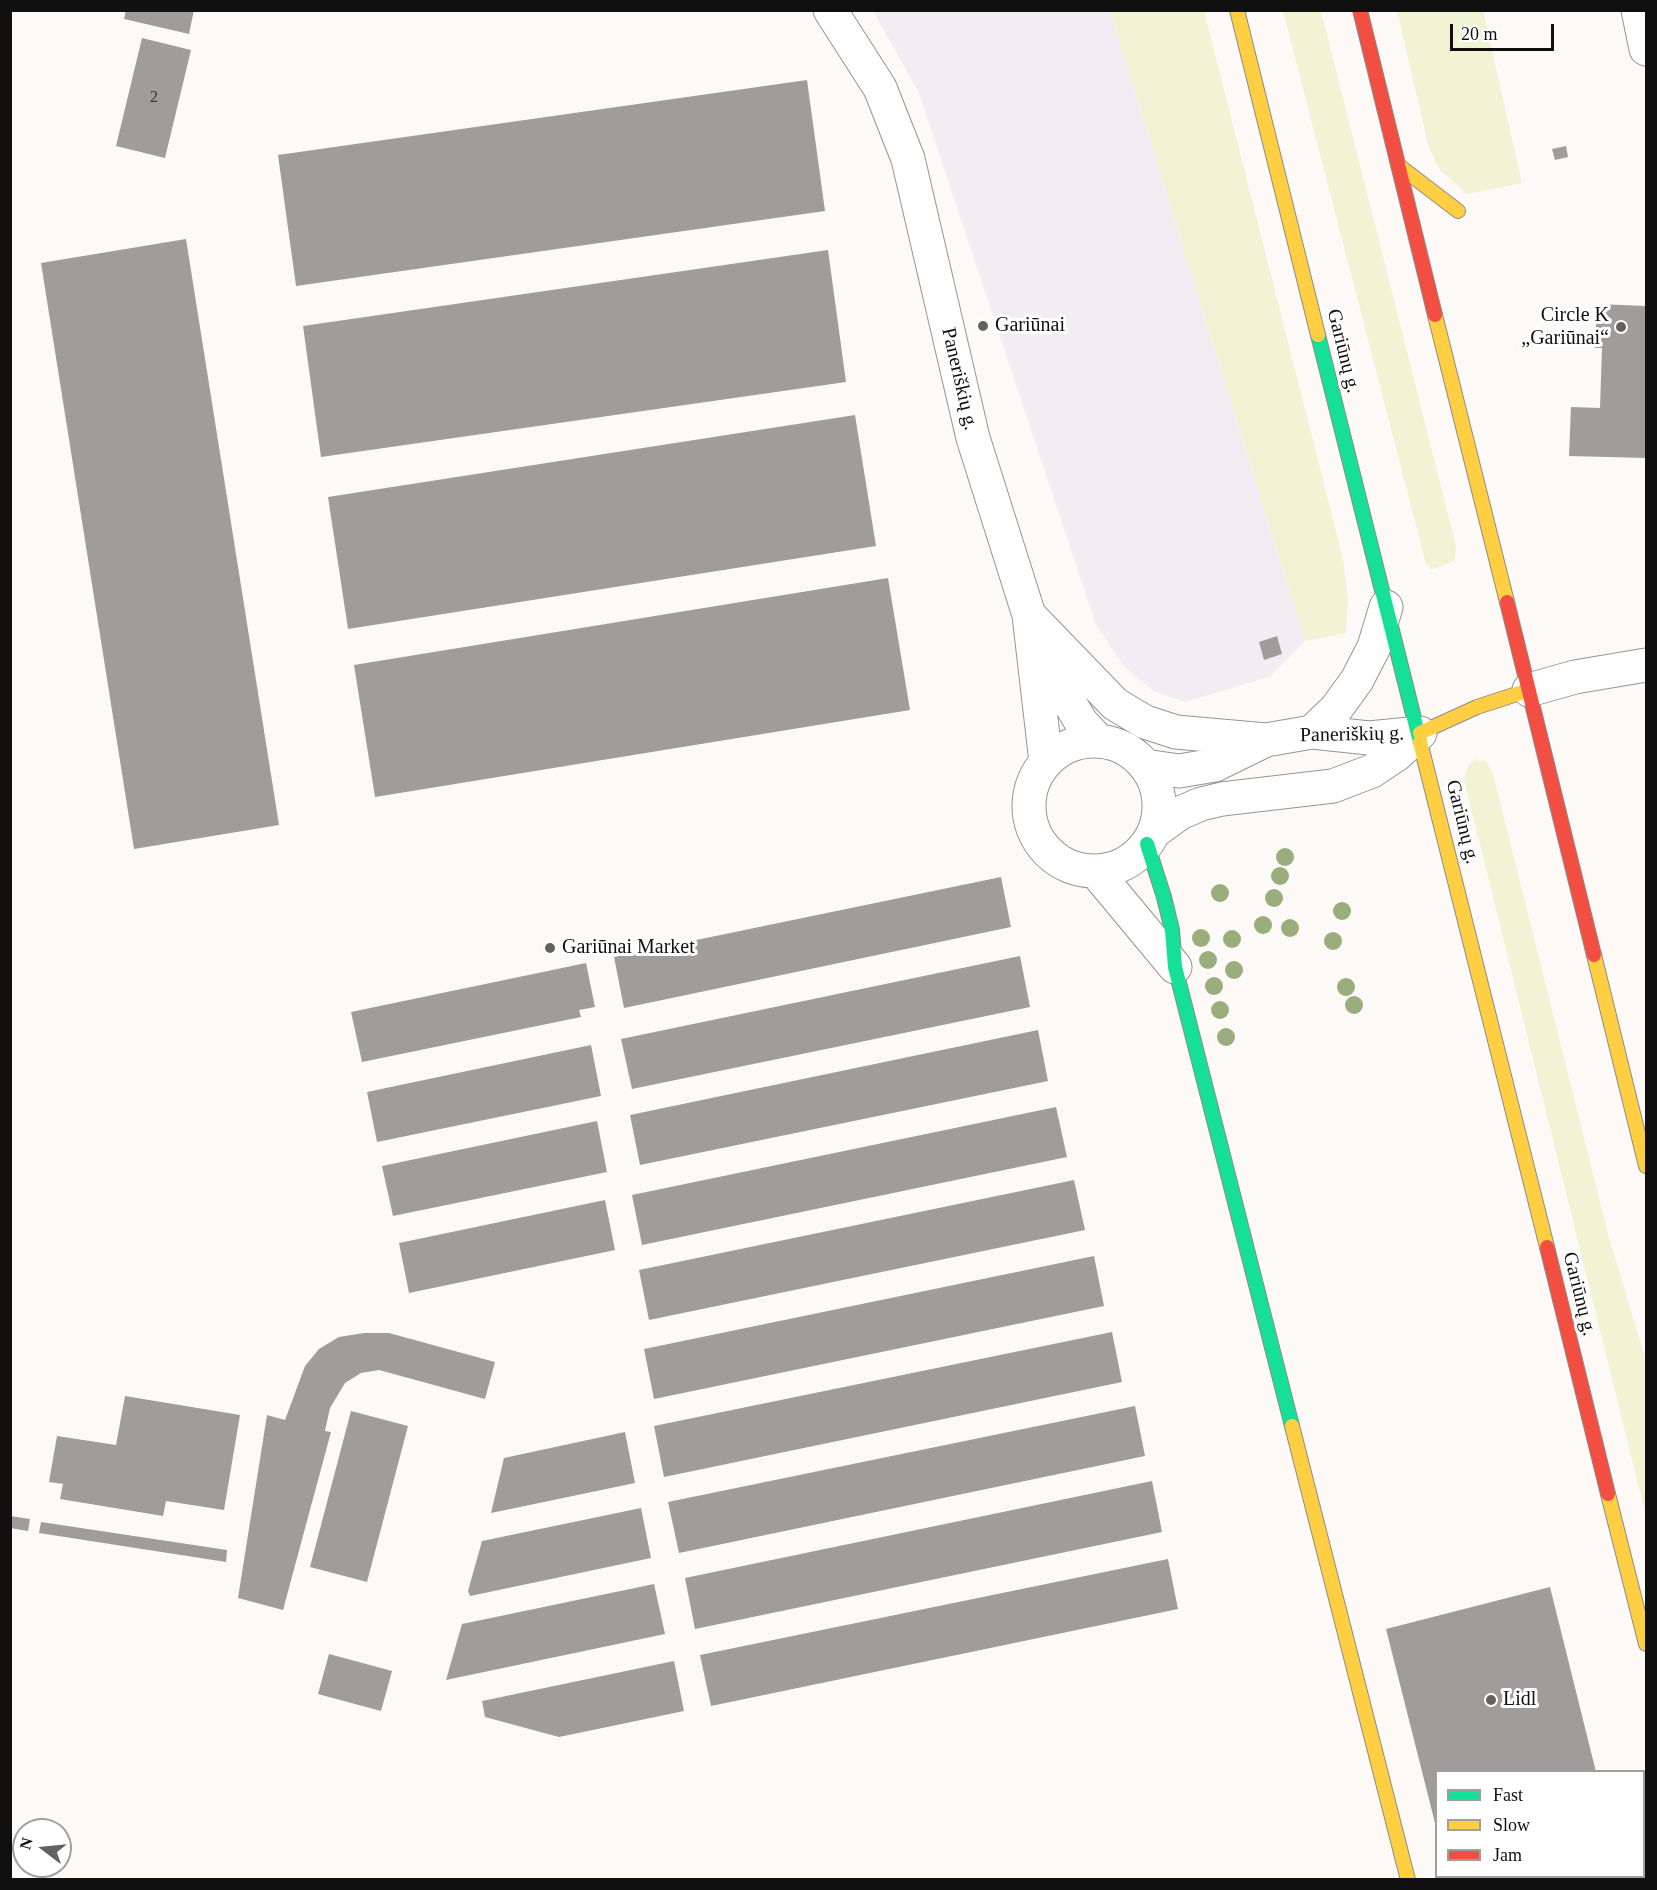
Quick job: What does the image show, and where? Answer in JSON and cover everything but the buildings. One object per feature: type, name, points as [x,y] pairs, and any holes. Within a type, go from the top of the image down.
[{"type":"main road","name":"Gariūnų g.","points":[[1237,10],[1647,1644]]},
{"type":"main road","points":[[1359,10],[1647,1167]]},
{"type":"main road","points":[[1398,165],[1458,211]]},
{"type":"main road","points":[[1420,733],[1477,707],[1529,690]]},
{"type":"main road","points":[[1151,837],[1172,930],[1175,967],[1408,1880]]},
{"type":"street","name":"Paneriškių g.","points":[[830,10],[880,88],[908,159],[973,438],[1029,615],[1046,762]]},
{"type":"street","points":[[1638,10],[1647,49]]},
{"type":"street","points":[[1312,732],[1336,709],[1357,680],[1374,647],[1386,606]]},
{"type":"street","points":[[1029,615],[1115,704],[1145,722],[1176,732],[1266,740]]},
{"type":"street","points":[[1029,615],[1065,695],[1081,722],[1099,741]]},
{"type":"street","points":[[1529,690],[1575,676],[1647,665]]},
{"type":"street","name":"Paneriškių g.","points":[[1145,766],[1179,771],[1215,765],[1266,740],[1312,732],[1369,738],[1420,733]]},
{"type":"street","name":"Paneriškių g.","points":[[1096,872],[1114,868],[1131,860],[1151,837],[1180,813],[1201,804],[1222,799],[1333,786],[1372,771],[1396,755],[1420,733]]},
{"type":"street","name":"Paneriškių g.","points":[[1046,762],[1062,750],[1079,743],[1099,741],[1116,745],[1132,753],[1145,766],[1156,786],[1159,808],[1151,837]]},
{"type":"street","points":[[1046,762],[1036,778],[1030,796],[1029,815],[1035,833],[1045,850],[1060,862],[1077,870],[1096,872],[1132,912],[1175,967]]},
{"type":"shaded area","points":[[873,11],[1110,11],[1305,641],[1269,677],[1185,702],[1153,691],[1123,665],[1096,625],[919,93]]},
{"type":"green space","points":[[1110,11],[1204,11],[1343,559],[1348,601],[1346,633],[1305,641]]},
{"type":"green space","points":[[1283,11],[1321,11],[1456,546],[1455,560],[1431,570],[1426,564]]},
{"type":"green space","points":[[1397,11],[1483,11],[1522,183],[1467,194],[1440,170],[1429,148]]},
{"type":"green space","points":[[1475,759],[1486,761],[1492,770],[1608,1234],[1646,1361],[1646,1516],[1464,779],[1468,766]]},
{"type":"traffic: fast","points":[[1318,335],[1420,742]]},
{"type":"traffic: fast","points":[[1147,844],[1164,897],[1172,930],[1175,967],[1292,1426]]},
{"type":"traffic: slow","points":[[1237,10],[1318,335]]},
{"type":"traffic: slow","points":[[1398,165],[1458,211]]},
{"type":"traffic: slow","points":[[1435,315],[1507,602]]},
{"type":"traffic: slow","points":[[1420,733],[1477,707],[1529,690]]},
{"type":"traffic: slow","points":[[1420,742],[1547,1247]]},
{"type":"traffic: slow","points":[[1594,955],[1646,1166]]},
{"type":"traffic: slow","points":[[1292,1426],[1408,1880]]},
{"type":"traffic: slow","points":[[1608,1494],[1646,1644]]},
{"type":"traffic: jam","points":[[1360,10],[1435,315]]},
{"type":"traffic: jam","points":[[1507,602],[1594,955]]},
{"type":"traffic: jam","points":[[1547,1247],[1608,1494]]},
{"type":"place","name":"Gariūnai","points":[[983,326]]},
{"type":"place","name":"Circle K „Gariūnai“","points":[[1621,327]]},
{"type":"place","name":"Gariūnai Market","points":[[550,948]]},
{"type":"place","name":"Lidl","points":[[1491,1700]]}]
